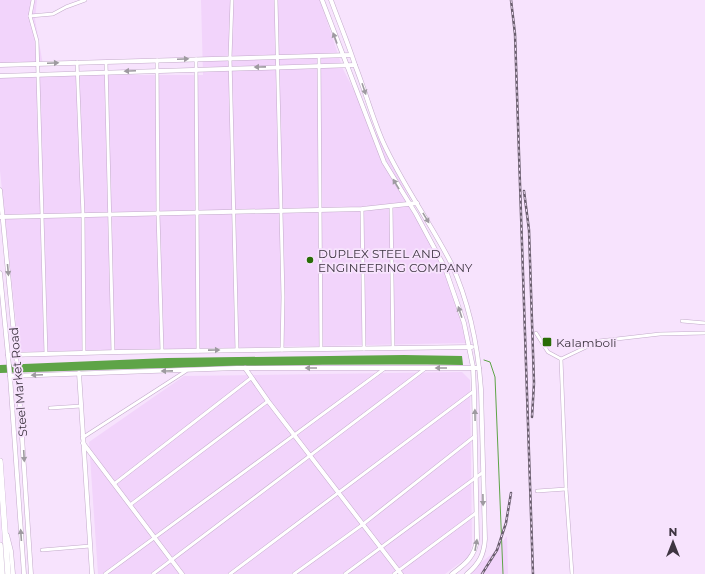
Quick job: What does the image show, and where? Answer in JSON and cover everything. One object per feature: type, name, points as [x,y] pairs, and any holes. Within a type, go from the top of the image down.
[{"type":"highway","points":[[0,461],[8,574]]},
{"type":"highway","points":[[0,545],[2,574]]},
{"type":"street","points":[[33,0],[30,16],[37,41],[46,354]]},
{"type":"street","points":[[30,16],[53,14],[66,7],[85,0]]},
{"type":"street","points":[[232,0],[230,58],[237,350]]},
{"type":"street","points":[[276,0],[282,350]]},
{"type":"street","points":[[322,0],[342,56],[384,162],[416,214],[449,278],[464,323],[470,348],[473,365],[474,391],[477,540],[474,554],[452,574]]},
{"type":"street","points":[[331,0],[383,142],[401,177],[451,264],[461,287],[476,348],[480,368],[484,548],[479,561],[467,574]]},
{"type":"street","points":[[0,65],[351,55]]},
{"type":"street","points":[[319,56],[322,210],[321,349]]},
{"type":"street","points":[[196,59],[198,351]]},
{"type":"street","points":[[157,60],[158,214],[162,351]]},
{"type":"street","points":[[77,62],[83,215],[84,353]]},
{"type":"street","points":[[106,62],[113,352]]},
{"type":"street","points":[[0,76],[78,72],[355,65]]},
{"type":"street","name":"Steel Market Road","points":[[0,190],[1,217],[18,376],[31,574]]},
{"type":"street","points":[[1,217],[362,210],[417,203]]},
{"type":"street","points":[[391,207],[393,348]]},
{"type":"street","points":[[362,210],[364,349]]},
{"type":"street","name":"Steel Market Road","points":[[0,273],[10,376],[24,574]]},
{"type":"street","points":[[682,321],[705,323]]},
{"type":"street","points":[[536,333],[548,352],[561,359]]},
{"type":"street","points":[[561,359],[599,341],[660,334],[705,333]]},
{"type":"street","points":[[8,355],[162,351],[476,348]]},
{"type":"street","points":[[561,359],[566,489],[572,574]]},
{"type":"street","points":[[10,376],[245,368],[427,368],[473,365],[480,368]]},
{"type":"street","points":[[245,368],[268,402],[380,547],[398,573],[476,513]]},
{"type":"street","points":[[105,574],[293,434],[385,368]]},
{"type":"street","points":[[153,574],[427,368]]},
{"type":"street","points":[[83,440],[187,370]]},
{"type":"street","points":[[79,373],[92,574]]},
{"type":"street","points":[[114,484],[251,378]]},
{"type":"street","points":[[230,574],[474,391]]},
{"type":"street","points":[[130,505],[268,402]]},
{"type":"street","points":[[50,408],[81,406]]},
{"type":"street","points":[[294,574],[362,525],[475,436]]},
{"type":"street","points":[[83,440],[114,484],[182,574]]},
{"type":"street","points":[[345,574],[482,473]]},
{"type":"street","points":[[537,490],[566,489]]},
{"type":"street","points":[[5,531],[11,551],[13,574]]},
{"type":"street","points":[[42,550],[90,546]]},
{"type":"street","points":[[22,553],[30,552]]},
{"type":"shaded area","points":[[0,0],[37,0],[35,19],[43,65],[0,65]]},
{"type":"shaded area","points":[[201,0],[320,0],[343,69],[431,240],[456,301],[466,343],[19,352],[0,171],[0,75],[203,75]]},
{"type":"shaded area","points":[[404,355],[462,356],[463,365],[289,365],[0,373],[0,365],[167,358]]},
{"type":"shaded area","points":[[462,372],[470,380],[472,543],[471,551],[468,557],[445,574],[98,574],[89,442],[184,376]]},
{"type":"shaded area","points":[[507,536],[508,574],[467,574],[493,553]]},
{"type":"waterway","points":[[484,360],[490,362],[495,377],[503,574]]},
{"type":"railway","points":[[511,0],[515,34],[533,574]]},
{"type":"railway","points":[[524,191],[529,230],[534,383],[532,417]]},
{"type":"railway","points":[[482,574],[497,550],[506,523],[511,493]]},
{"type":"place","name":"DUPLEX STEEL AND ENGINEERING COMPANY","points":[[310,260]]},
{"type":"place","name":"Kalamboli","points":[[547,342]]}]
